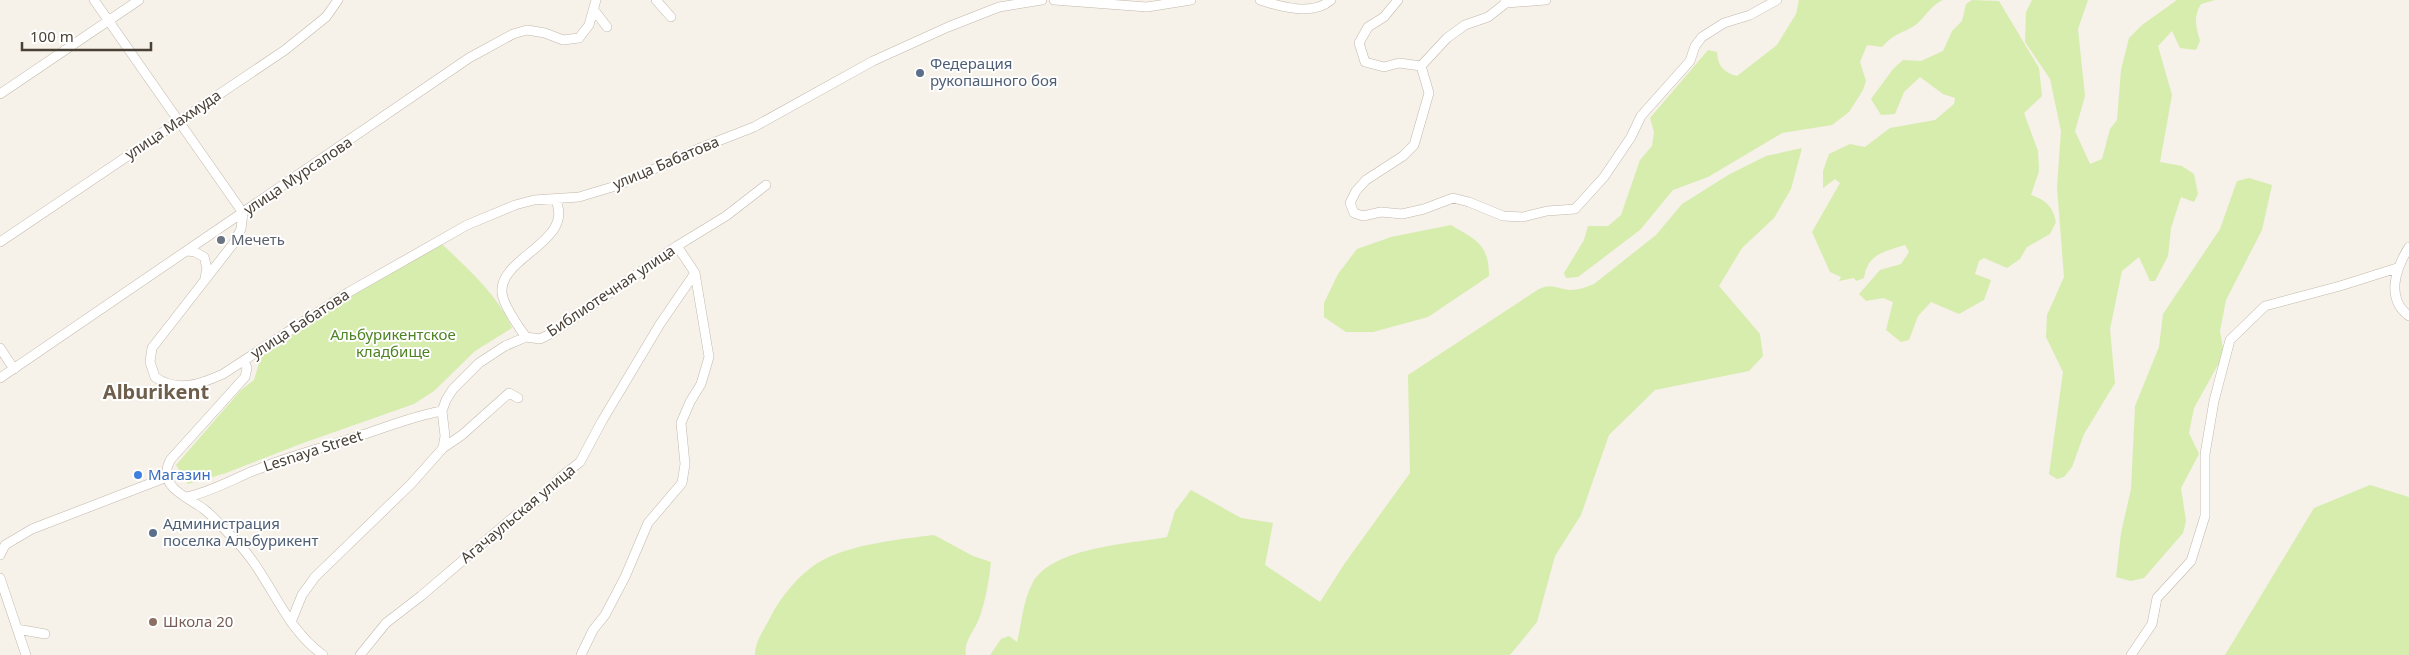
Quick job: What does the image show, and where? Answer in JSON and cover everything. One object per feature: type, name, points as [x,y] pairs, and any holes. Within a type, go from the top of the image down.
[{"type":"street","points":[[94,0],[243,213],[241,229],[233,244],[205,278]]},
{"type":"street","points":[[0,94],[138,0]]},
{"type":"street","name":"улица Махмуда","points":[[0,242],[309,32],[326,17],[338,0]]},
{"type":"street","points":[[596,0],[594,10],[607,27]]},
{"type":"street","points":[[656,0],[671,17]]},
{"type":"street","name":"улица Бабатова","points":[[205,278],[152,348],[150,362],[155,377],[160,381],[191,386],[223,374],[349,292],[467,225],[514,205],[534,200],[579,197],[619,185],[700,148],[754,127],[865,66],[948,26],[999,7],[1042,0]]},
{"type":"street","points":[[1054,0],[1147,7],[1191,0]]},
{"type":"street","points":[[1260,0],[1277,6],[1310,9],[1325,5],[1332,0]]},
{"type":"street","points":[[1398,0],[1384,18],[1368,27],[1360,43],[1365,62],[1384,67],[1399,63],[1421,66]]},
{"type":"street","points":[[1421,66],[1446,38],[1466,25],[1488,18],[1506,2],[1546,0]]},
{"type":"street","points":[[1421,66],[1429,93],[1414,145],[1403,156],[1366,180],[1356,191],[1350,203],[1354,213],[1363,216],[1381,212],[1402,214],[1424,209],[1453,198],[1469,202],[1503,216],[1523,217],[1547,211],[1575,209],[1604,177],[1631,137],[1641,116],[1690,61],[1695,46],[1702,37],[1724,24],[1750,15],[1777,0]]},
{"type":"street","name":"улица Мурсалова","points":[[0,378],[470,58],[497,42],[527,30],[545,33],[563,40],[579,38],[589,25],[594,10]]},
{"type":"street","name":"Библиотечная улица","points":[[442,411],[446,400],[453,390],[479,363],[505,346],[526,337],[540,339],[554,332],[677,246],[726,216],[766,185]]},
{"type":"street","points":[[526,337],[503,297],[503,283],[512,270],[547,238],[557,224],[560,216],[555,199]]},
{"type":"street","points":[[581,655],[593,630],[605,616],[648,523],[682,483],[685,464],[681,423],[690,402],[702,384],[709,357],[695,273],[677,246]]},
{"type":"street","points":[[2406,314],[2396,297],[2395,285],[2397,268],[2409,247]]},
{"type":"street","points":[[188,251],[204,256],[205,278]]},
{"type":"street","points":[[2132,655],[2152,624],[2157,598],[2191,561],[2205,516],[2205,454],[2214,401],[2230,340],[2265,306],[2340,286],[2397,268]]},
{"type":"street","name":"Агачаульская улица","points":[[360,655],[386,623],[422,596],[516,515],[537,501],[560,478],[580,462],[645,349],[695,273]]},
{"type":"street","points":[[0,348],[14,369]]},
{"type":"street","points":[[244,361],[247,368],[245,377],[174,455],[168,464],[168,477],[175,490],[206,511],[254,560],[302,638],[323,655]]},
{"type":"street","points":[[291,622],[302,596],[315,577],[411,484],[443,448],[462,435],[509,393],[518,398]]},
{"type":"street","points":[[442,411],[445,436],[443,448]]},
{"type":"street","name":"Lesnaya Street","points":[[187,497],[208,492],[258,469],[305,451],[358,436],[413,416],[442,411]]},
{"type":"street","points":[[0,554],[5,545],[32,529],[168,477]]},
{"type":"street","points":[[0,578],[26,655]]},
{"type":"street","points":[[16,629],[45,634]]},
{"type":"green space","points":[[1799,0],[1943,0],[1934,6],[1918,23],[1894,36],[1882,47],[1867,45],[1860,62],[1866,81],[1863,90],[1849,112],[1832,125],[1782,133],[1708,177],[1673,190],[1640,230],[1578,277],[1566,278],[1564,273],[1584,240],[1588,226],[1608,226],[1621,215],[1640,160],[1652,146],[1654,132],[1650,118],[1708,50],[1717,52],[1722,68],[1728,73],[1737,76],[1777,45],[1796,14]]},
{"type":"green space","points":[[1972,0],[1999,1],[2039,68],[2042,96],[2024,113],[2038,151],[2039,171],[2031,195],[2041,199],[2048,205],[2053,212],[2056,222],[2050,234],[2027,247],[2020,259],[2007,268],[1984,258],[1979,261],[1975,274],[1991,280],[1984,300],[1959,314],[1931,302],[1918,316],[1909,340],[1901,342],[1886,330],[1893,302],[1883,298],[1866,301],[1859,294],[1880,270],[1901,264],[1909,252],[1905,245],[1884,252],[1873,258],[1869,263],[1864,278],[1856,281],[1854,278],[1839,281],[1841,277],[1830,272],[1812,232],[1840,183],[1835,179],[1823,188],[1823,171],[1829,154],[1850,144],[1865,147],[1890,128],[1935,120],[1954,104],[1955,98],[1943,94],[1920,77],[1904,92],[1895,114],[1881,115],[1871,99],[1893,69],[1903,60],[1921,61],[1943,51],[1952,31],[1962,21],[1966,4]]},
{"type":"green space","points":[[2032,0],[2088,0],[2078,29],[2085,96],[2075,131],[2090,164],[2102,159],[2110,129],[2117,120],[2121,70],[2129,38],[2142,25],[2177,0],[2215,0],[2201,4],[2198,9],[2196,22],[2200,41],[2196,50],[2180,48],[2172,31],[2158,46],[2172,95],[2160,162],[2182,166],[2194,174],[2198,194],[2194,202],[2181,197],[2171,228],[2168,256],[2155,281],[2150,281],[2139,257],[2122,271],[2110,329],[2115,383],[2084,434],[2072,467],[2064,477],[2057,479],[2049,474],[2063,372],[2046,337],[2047,315],[2064,277],[2057,187],[2061,131],[2050,79],[2025,42],[2026,12]]},
{"type":"green space","points":[[1802,148],[1791,189],[1774,218],[1742,248],[1719,286],[1760,334],[1763,356],[1749,371],[1655,390],[1609,435],[1581,515],[1555,556],[1537,622],[1510,655],[990,655],[1001,639],[1009,636],[1017,642],[1027,596],[1033,582],[1043,570],[1057,561],[1075,554],[1113,545],[1167,537],[1175,511],[1191,490],[1241,518],[1273,523],[1265,565],[1320,602],[1345,563],[1410,473],[1408,375],[1539,289],[1551,286],[1573,290],[1594,284],[1656,235],[1682,204],[1730,174],[1766,156]]},
{"type":"green space","points":[[2249,178],[2272,185],[2262,230],[2226,300],[2220,331],[2223,349],[2219,363],[2194,408],[2189,433],[2199,454],[2181,488],[2186,521],[2183,533],[2144,578],[2131,581],[2116,577],[2121,533],[2131,489],[2135,406],[2159,347],[2163,314],[2220,229],[2237,181]]},
{"type":"green space","points":[[1451,225],[1474,239],[1484,250],[1487,257],[1489,276],[1428,317],[1373,332],[1346,332],[1324,317],[1324,303],[1338,274],[1357,249],[1391,237]]},
{"type":"green space","name":"Альбурикентское кладбище","points":[[441,243],[490,293],[499,304],[512,328],[475,351],[434,391],[414,404],[303,443],[226,473],[188,484],[176,465],[241,390],[254,380],[261,356],[388,272]]},
{"type":"green space","points":[[2370,485],[2409,497],[2409,655],[2225,655],[2314,508]]},
{"type":"green space","points":[[934,535],[973,556],[991,562],[984,603],[978,621],[966,645],[966,655],[755,655],[760,637],[779,602],[792,585],[816,564],[850,549],[893,540]]},
{"type":"place","name":"Федерация рукопашного боя","points":[[920,73]]},
{"type":"place","name":"Мечеть","points":[[221,240]]},
{"type":"place","name":"Магазин","points":[[138,475]]},
{"type":"place","name":"Администрация поселка Альбурикент","points":[[153,533]]},
{"type":"place","name":"Школа 20","points":[[153,622]]},
{"type":"district","name":"Alburikent","points":[[156,392]]}]
